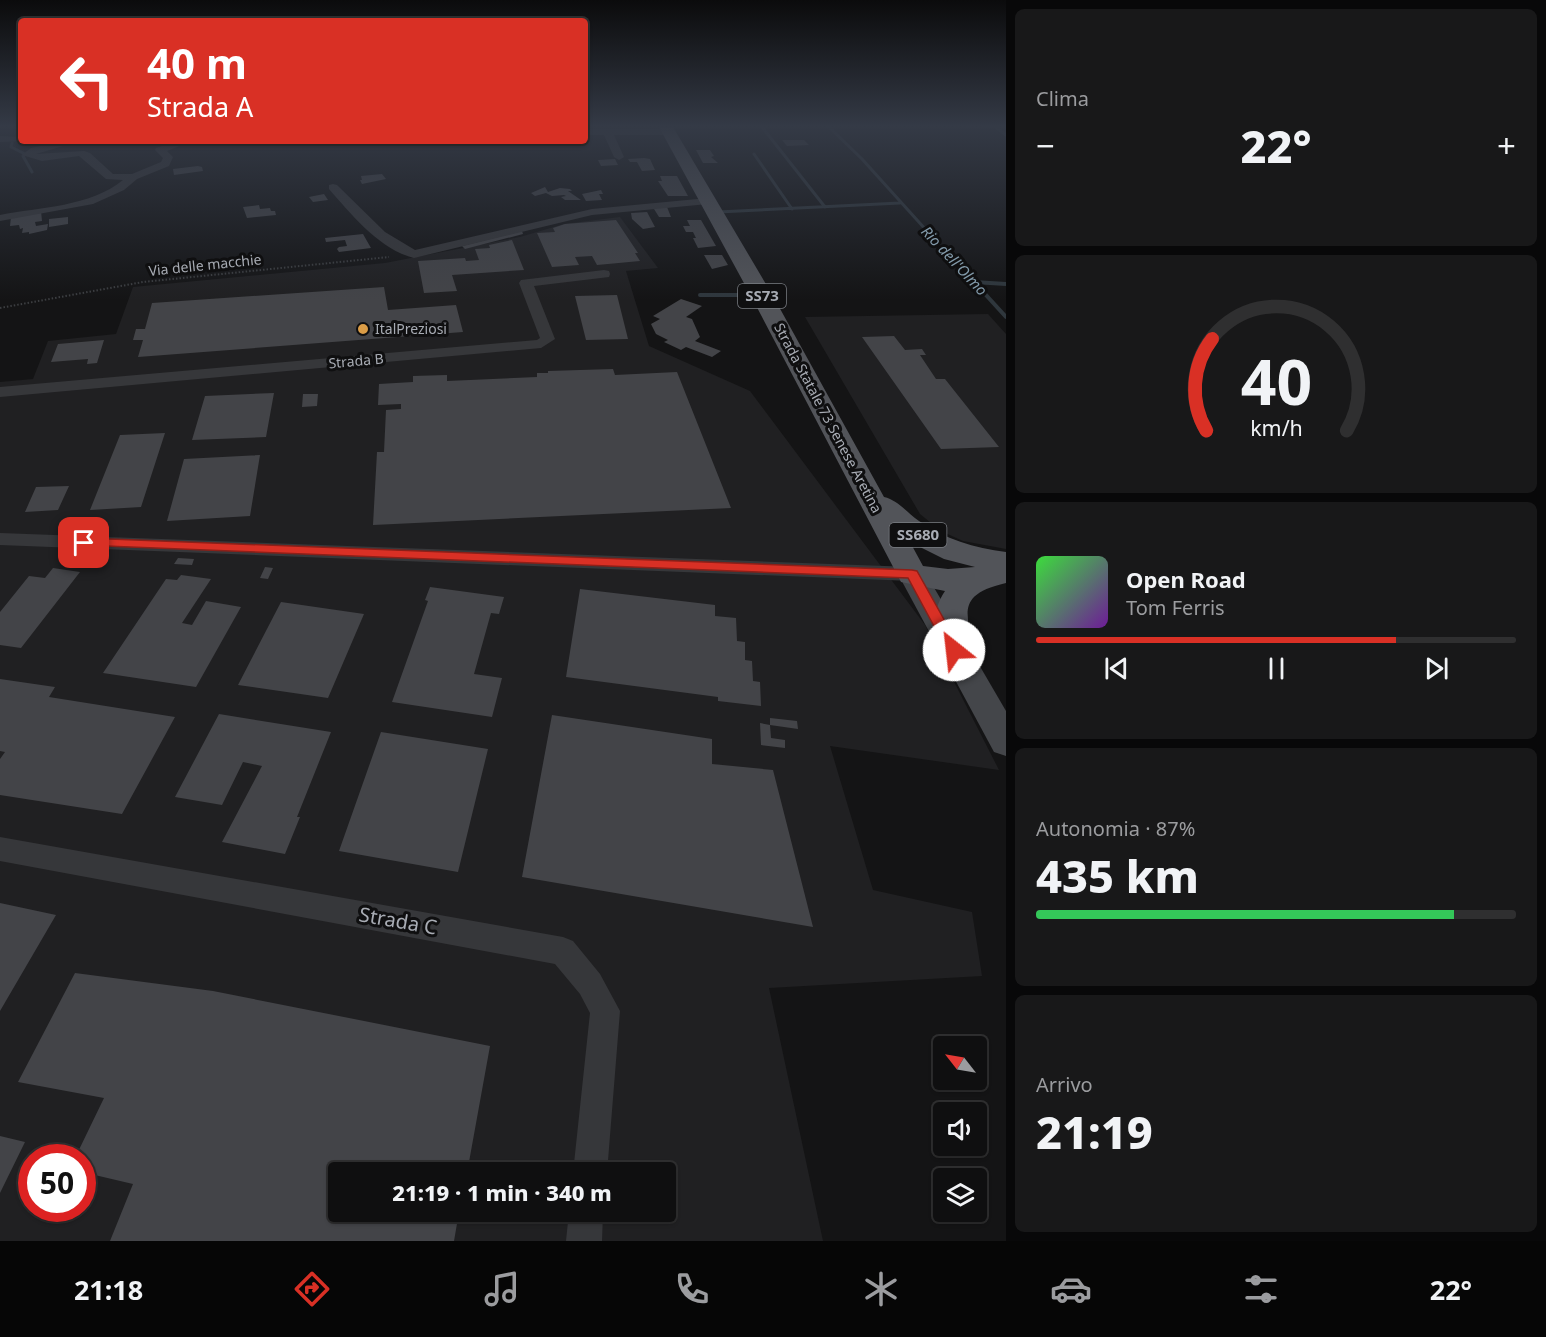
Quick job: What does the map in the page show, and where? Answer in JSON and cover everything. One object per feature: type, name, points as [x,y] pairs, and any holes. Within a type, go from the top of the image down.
[{"type":"main road","name":"Strada Statale 73 Senese Aretina","points":[[699,185],[752,290],[855,467],[1006,742]]},
{"type":"main road","name":"SS680","points":[[855,467],[882,505],[914,533],[964,556],[1006,562]]},
{"type":"main road","points":[[912,574],[931,580],[953,582],[997,574]]},
{"type":"main road","points":[[954,650],[949,616],[953,602],[962,588],[997,574]]},
{"type":"street","points":[[0,218],[71,204],[112,193],[123,185]]},
{"type":"street","points":[[333,187],[349,205],[400,250],[414,254],[592,212],[708,201]]},
{"type":"street","name":"Strada B","points":[[0,394],[541,344],[548,339],[526,283],[604,274]]},
{"type":"street","points":[[0,530],[37,541]]},
{"type":"street","points":[[0,539],[912,574]]},
{"type":"street","name":"Strada C","points":[[0,849],[563,951],[590,984],[605,1011],[591,1162]]},
{"type":"street","points":[[584,1241],[585,1222]]},
{"type":"path","name":"Via delle macchie","points":[[0,308],[143,282],[414,254]]},
{"type":"shaded area","points":[[620,217],[658,268],[626,271],[649,346],[750,391],[925,625],[999,770],[830,746],[873,890],[972,912],[982,976],[769,988],[823,1241],[0,1241],[0,382],[33,379],[48,341],[116,334],[133,287],[385,263],[520,237],[564,224]]},
{"type":"shaded area","points":[[988,314],[1006,334],[1006,549],[963,541],[941,531],[920,514],[805,317]]},
{"type":"building","points":[[661,185],[682,185],[688,196],[668,196]]},
{"type":"building","points":[[545,187],[548,192],[560,188],[570,189],[572,191],[568,191],[581,200],[565,200],[561,197],[566,196],[564,195],[552,196],[546,193],[535,196],[531,193]]},
{"type":"building","points":[[601,190],[603,194],[599,194],[602,200],[586,201],[582,194]]},
{"type":"building","points":[[324,194],[328,200],[313,202],[309,197]]},
{"type":"building","points":[[259,205],[260,209],[270,208],[271,211],[275,211],[276,215],[247,218],[243,207]]},
{"type":"building","points":[[667,207],[671,217],[659,217],[654,209]]},
{"type":"building","points":[[41,211],[42,221],[35,222],[36,226],[48,224],[47,230],[29,234],[29,232],[22,233],[23,228],[20,229],[19,225],[10,226],[11,217]]},
{"type":"building","points":[[647,212],[655,227],[643,229],[632,219],[631,213]]},
{"type":"building","points":[[68,217],[68,224],[49,227],[49,219]]},
{"type":"building","points":[[616,220],[638,253],[635,253],[640,261],[597,265],[592,256],[575,257],[579,265],[552,267],[537,233],[555,232],[553,228],[565,224]]},
{"type":"building","points":[[687,220],[701,220],[716,246],[698,248],[693,232],[686,232],[683,226],[690,226]]},
{"type":"building","points":[[522,231],[523,234],[465,249],[462,246]]},
{"type":"building","points":[[363,234],[371,248],[339,252],[337,249],[339,247],[347,246],[345,240],[326,242],[325,238]]},
{"type":"building","points":[[512,240],[524,270],[452,275],[457,291],[424,293],[418,261],[465,258],[466,261],[479,260],[475,249],[490,248],[489,245]]},
{"type":"building","points":[[704,255],[722,255],[728,265],[712,269]]},
{"type":"building","points":[[384,287],[388,310],[456,305],[463,332],[138,357],[143,340],[133,340],[136,329],[145,329],[152,303]]},
{"type":"building","points":[[617,295],[628,339],[586,340],[575,296]]},
{"type":"building","points":[[681,299],[702,306],[686,317],[692,319],[700,337],[695,341],[721,351],[712,357],[686,347],[681,350],[664,342],[668,340],[656,334],[651,324],[660,319],[653,316]]},
{"type":"building","points":[[894,336],[905,350],[922,349],[926,355],[920,355],[936,379],[945,379],[999,447],[941,449],[862,337]]},
{"type":"building","points":[[104,340],[97,363],[87,364],[88,359],[51,362],[58,344]]},
{"type":"building","points":[[613,369],[615,375],[677,372],[731,508],[373,525],[377,452],[384,452],[386,410],[401,409],[401,404],[378,405],[379,384],[413,382],[413,376],[447,375],[447,381],[537,377],[537,373],[548,373],[548,371]]},
{"type":"building","points":[[274,393],[266,437],[192,440],[205,396]]},
{"type":"building","points":[[303,394],[318,394],[317,406],[302,407]]},
{"type":"building","points":[[165,433],[141,507],[90,510],[120,435]]},
{"type":"building","points":[[260,455],[250,516],[167,521],[184,459]]},
{"type":"building","points":[[69,486],[58,510],[25,512],[36,487]]},
{"type":"building","points":[[178,558],[194,559],[192,565],[174,564]]},
{"type":"building","points":[[265,567],[273,568],[268,579],[260,578]]},
{"type":"building","points":[[53,568],[80,572],[21,648],[0,645],[0,612],[29,576],[45,578]]},
{"type":"building","points":[[181,575],[211,579],[182,623],[192,625],[206,601],[241,607],[196,687],[103,673],[166,579],[177,580]]},
{"type":"building","points":[[430,587],[504,597],[499,614],[491,613],[474,674],[502,678],[492,717],[392,702],[428,601],[425,600]]},
{"type":"building","points":[[580,589],[715,605],[715,616],[736,618],[737,641],[745,642],[745,660],[752,661],[753,681],[760,682],[761,706],[718,701],[718,697],[566,677]]},
{"type":"building","points":[[281,602],[364,614],[328,698],[238,685]]},
{"type":"building","points":[[0,679],[55,687],[49,697],[175,717],[122,814],[0,795],[0,759],[5,752],[0,751]]},
{"type":"building","points":[[219,714],[331,732],[297,817],[300,817],[285,854],[222,842],[262,766],[243,762],[222,805],[175,797]]},
{"type":"building","points":[[552,715],[712,739],[712,764],[773,770],[813,927],[522,877]]},
{"type":"building","points":[[770,718],[797,721],[798,729],[770,725]]},
{"type":"building","points":[[760,723],[770,725],[771,738],[785,740],[785,748],[761,745]]},
{"type":"building","points":[[381,732],[488,749],[458,872],[339,851]]},
{"type":"building","points":[[0,903],[56,915],[0,1011]]},
{"type":"building","points":[[75,973],[213,991],[490,1046],[469,1162],[328,1162],[328,1222],[457,1222],[454,1241],[110,1241],[133,1184],[96,1175],[96,1144],[82,1144],[104,1098],[18,1082]]},
{"type":"building","points":[[0,1136],[25,1142],[18,1144],[18,1156],[0,1193]]},
{"type":"waterway","points":[[775,185],[792,208]]},
{"type":"waterway","points":[[808,185],[825,207]]},
{"type":"waterway","name":"Rio dell'Olmo","points":[[885,185],[945,251]]},
{"type":"waterway","points":[[825,207],[900,203]]},
{"type":"waterway","points":[[792,208],[825,207]]},
{"type":"waterway","points":[[718,212],[792,208]]},
{"type":"waterway","name":"Rio dell'Olmo","points":[[944,249],[974,282]]},
{"type":"waterway","points":[[974,282],[1006,284]]},
{"type":"waterway","name":"Rio dell'Olmo","points":[[974,282],[1006,317]]},
{"type":"waterway","points":[[700,295],[754,295]]},
{"type":"place","name":"ItalPreziosi","points":[[363,329]]},
{"type":"route","points":[[84,543],[912,574],[954,650]]}]
